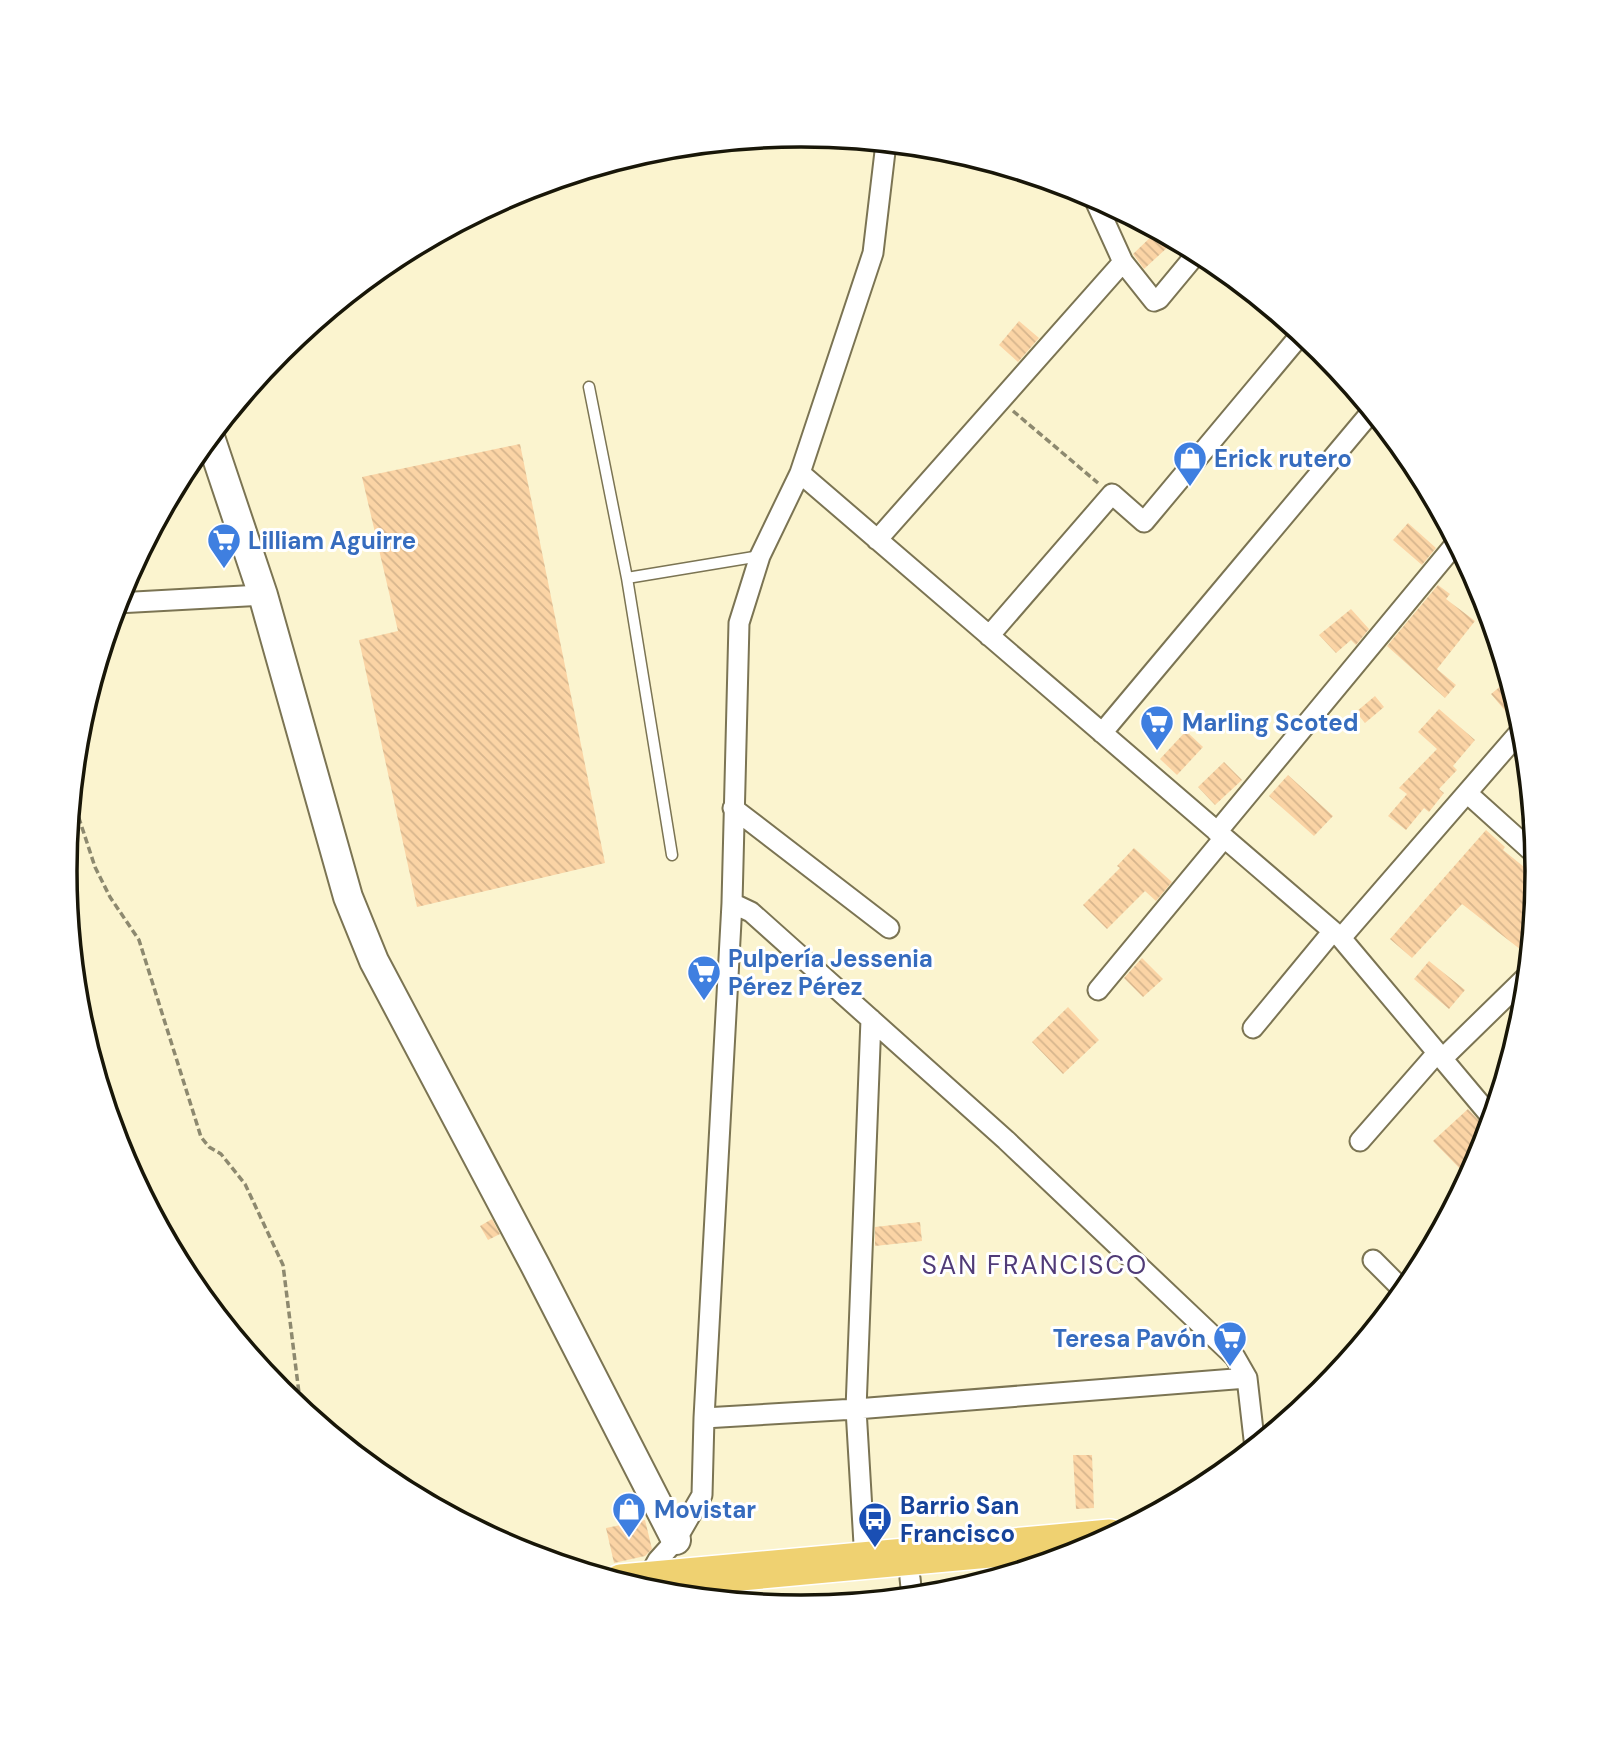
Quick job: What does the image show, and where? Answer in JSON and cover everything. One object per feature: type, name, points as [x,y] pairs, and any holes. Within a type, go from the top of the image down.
[{"type":"highway","points":[[659,1582],[1079,1541]]},
{"type":"highway","points":[[769,1595],[907,1588]]},
{"type":"street","points":[[642,1578],[676,1540],[702,1494],[732,903],[740,623],[760,556],[800,473],[873,253],[885,152]]},
{"type":"street","points":[[1100,212],[1123,262],[1154,300],[1159,299],[1191,261]]},
{"type":"street","points":[[877,540],[1123,262]]},
{"type":"street","points":[[989,636],[1112,494],[1144,522],[1295,342]]},
{"type":"street","points":[[1102,733],[1367,419]]},
{"type":"street","points":[[214,448],[263,595],[348,897],[374,961],[535,1265],[676,1540]]},
{"type":"street","points":[[800,473],[1337,935],[1486,1110]]},
{"type":"street","points":[[1098,990],[1451,550]]},
{"type":"street","points":[[129,602],[263,595]]},
{"type":"street","points":[[1253,1028],[1514,739]]},
{"type":"street","points":[[1467,793],[1525,845]]},
{"type":"street","points":[[733,808],[889,928]]},
{"type":"street","points":[[732,903],[751,912],[1006,1140],[1235,1357],[1247,1378],[1254,1437]]},
{"type":"street","points":[[1360,1140],[1439,1056],[1517,985]]},
{"type":"street","points":[[865,1561],[856,1409],[871,1019]]},
{"type":"street","points":[[1373,1260],[1397,1284]]},
{"type":"street","points":[[704,1418],[856,1409],[1247,1378]]},
{"type":"lane","points":[[589,387],[627,578],[673,855]]},
{"type":"lane","points":[[627,578],[760,556]]},
{"type":"path","points":[[1001,400],[1112,494]]},
{"type":"path","points":[[79,819],[95,867],[110,897],[139,940],[201,1137],[209,1147],[221,1154],[245,1184],[283,1265],[299,1393]]},
{"type":"building","points":[[1151,237],[1168,247],[1144,269],[1133,254]]},
{"type":"building","points":[[1019,321],[1039,338],[1018,362],[999,345]]},
{"type":"building","points":[[520,444],[605,863],[417,907],[359,640],[398,631],[362,477]]},
{"type":"building","points":[[1408,523],[1436,548],[1422,565],[1393,540]]},
{"type":"building","points":[[1438,585],[1450,594],[1446,599],[1475,621],[1437,669],[1456,685],[1445,698],[1387,646]]},
{"type":"building","points":[[1351,609],[1369,629],[1356,645],[1351,640],[1336,653],[1319,635]]},
{"type":"building","points":[[1501,686],[1508,714],[1491,694]]},
{"type":"building","points":[[1375,696],[1384,707],[1365,723],[1356,712]]},
{"type":"building","points":[[1439,709],[1475,740],[1453,766],[1457,770],[1439,789],[1444,793],[1429,812],[1424,808],[1406,830],[1388,816],[1407,794],[1399,788],[1437,749],[1418,732]]},
{"type":"building","points":[[1186,731],[1203,747],[1177,775],[1160,759]]},
{"type":"building","points":[[1224,762],[1242,780],[1215,805],[1198,787]]},
{"type":"building","points":[[1288,775],[1333,816],[1314,836],[1269,796]]},
{"type":"building","points":[[1486,830],[1505,847],[1503,850],[1526,868],[1521,950],[1462,904],[1412,958],[1390,939]]},
{"type":"building","points":[[1134,848],[1172,882],[1156,901],[1145,891],[1107,929],[1083,905],[1120,868],[1117,866]]},
{"type":"building","points":[[1142,958],[1163,979],[1143,997],[1124,978]]},
{"type":"building","points":[[1429,961],[1465,990],[1449,1009],[1414,979]]},
{"type":"building","points":[[1068,1007],[1099,1040],[1063,1074],[1032,1042]]},
{"type":"building","points":[[1468,1109],[1481,1123],[1461,1170],[1433,1141]]},
{"type":"building","points":[[492,1219],[500,1234],[488,1240],[480,1226]]},
{"type":"building","points":[[920,1222],[922,1241],[875,1246],[875,1227]]},
{"type":"building","points":[[1073,1455],[1092,1455],[1094,1508],[1076,1509]]},
{"type":"building","name":"Movistar","points":[[645,1520],[652,1549],[645,1556],[614,1563],[606,1528]]},
{"type":"place","name":"Erick rutero","points":[[1190,488]]},
{"type":"place","name":"Lilliam Aguirre","points":[[224,570]]},
{"type":"place","name":"Marling Scoted","points":[[1157,752]]},
{"type":"place","name":"Pulpería Jessenia Pérez Pérez","points":[[704,1002]]},
{"type":"place","name":"Teresa Pavón","points":[[1230,1368]]},
{"type":"place","name":"Movistar","points":[[629,1539]]},
{"type":"place","name":"Barrio San Francisco","points":[[875,1549]]},
{"type":"district","name":"SAN FRANCISCO","points":[[1035,1265]]}]
